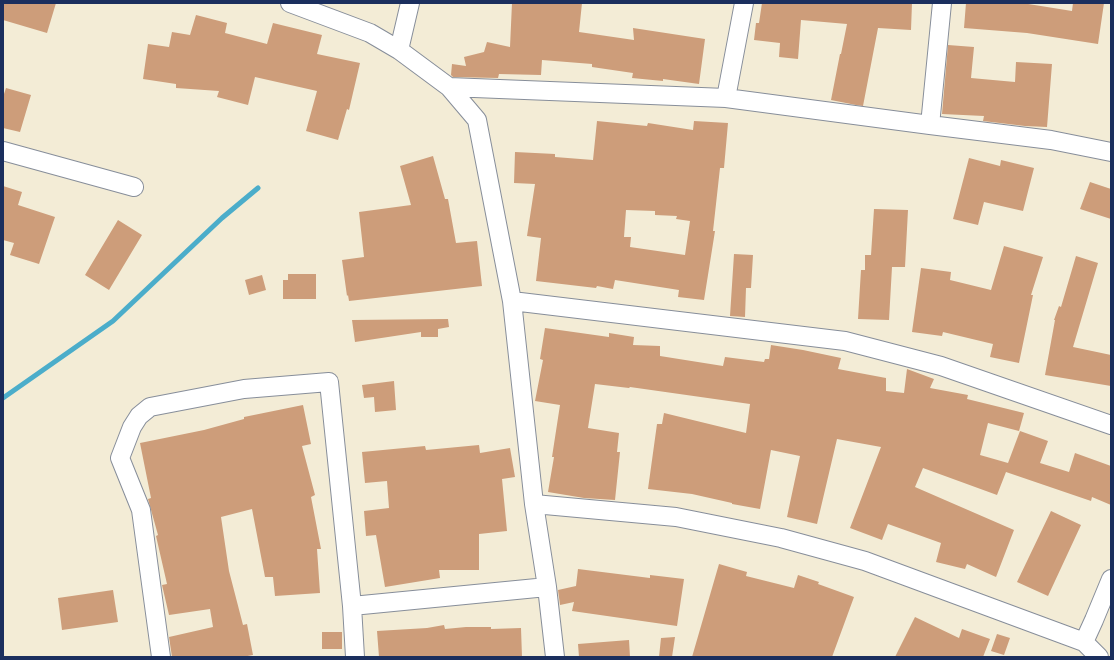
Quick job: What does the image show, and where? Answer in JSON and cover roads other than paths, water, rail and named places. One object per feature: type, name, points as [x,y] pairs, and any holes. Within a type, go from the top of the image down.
[{"type":"street","points":[[290,3],[370,33],[399,50],[449,87],[477,120],[512,301],[534,504],[547,587],[555,657]]},
{"type":"street","points":[[399,50],[410,3]]},
{"type":"street","points":[[726,98],[744,3]]},
{"type":"street","points":[[930,125],[942,3]]},
{"type":"street","points":[[449,87],[726,98],[1051,140],[1111,152]]},
{"type":"street","points":[[3,151],[134,187]]},
{"type":"street","points":[[512,301],[845,341],[941,366],[1111,425]]},
{"type":"street","points":[[161,657],[141,510],[120,458],[132,427],[139,416],[150,407],[244,389],[329,382],[352,606],[355,657]]},
{"type":"street","points":[[534,504],[676,517],[781,538],[865,561],[1084,642],[1099,657]]},
{"type":"street","points":[[1084,642],[1111,579]]},
{"type":"street","points":[[352,606],[547,587]]},
{"type":"waterway","points":[[3,398],[113,321],[222,218],[258,188]]}]
